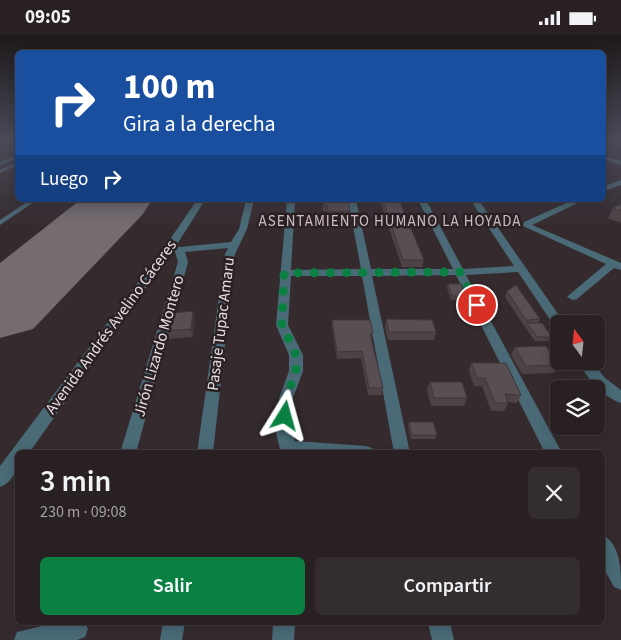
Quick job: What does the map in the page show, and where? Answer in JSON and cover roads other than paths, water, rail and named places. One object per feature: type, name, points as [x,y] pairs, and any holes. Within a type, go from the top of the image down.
[{"type":"street","points":[[606,180],[619,183]]},
{"type":"street","points":[[606,188],[619,183]]},
{"type":"street","name":"Avenida Andrés Avelino Cáceres","points":[[21,450],[175,248],[200,202]]},
{"type":"street","name":"Pasaje Tupac Amaru","points":[[205,450],[230,254],[243,229],[250,202]]},
{"type":"street","points":[[289,450],[283,429],[286,398],[296,371],[296,355],[282,325],[284,273],[291,202]]},
{"type":"street","points":[[352,202],[401,450]]},
{"type":"street","points":[[423,202],[552,450]]},
{"type":"street","points":[[576,202],[527,224],[528,227],[617,266]]},
{"type":"street","points":[[477,204],[553,315]]},
{"type":"street","points":[[175,248],[233,245]]},
{"type":"street","name":"Jirón Lizardo Montero","points":[[129,450],[181,271],[183,262],[175,248]]},
{"type":"street","points":[[573,297],[617,266]]},
{"type":"street","points":[[284,273],[460,272],[523,269]]},
{"type":"street","points":[[590,370],[604,386],[621,397]]},
{"type":"street","name":"Avenida Andrés Avelino Cáceres","points":[[0,479],[15,458]]},
{"type":"street","points":[[605,550],[621,579]]},
{"type":"street","points":[[171,640],[174,625]]},
{"type":"street","points":[[283,640],[284,625]]},
{"type":"street","points":[[439,625],[442,640]]},
{"type":"street","points":[[25,640],[76,631]]},
{"type":"lane","points":[[0,223],[31,202]]},
{"type":"district","name":"ASENTAMIENTO HUMANO LA HOYADA","points":[[390,221]]}]
